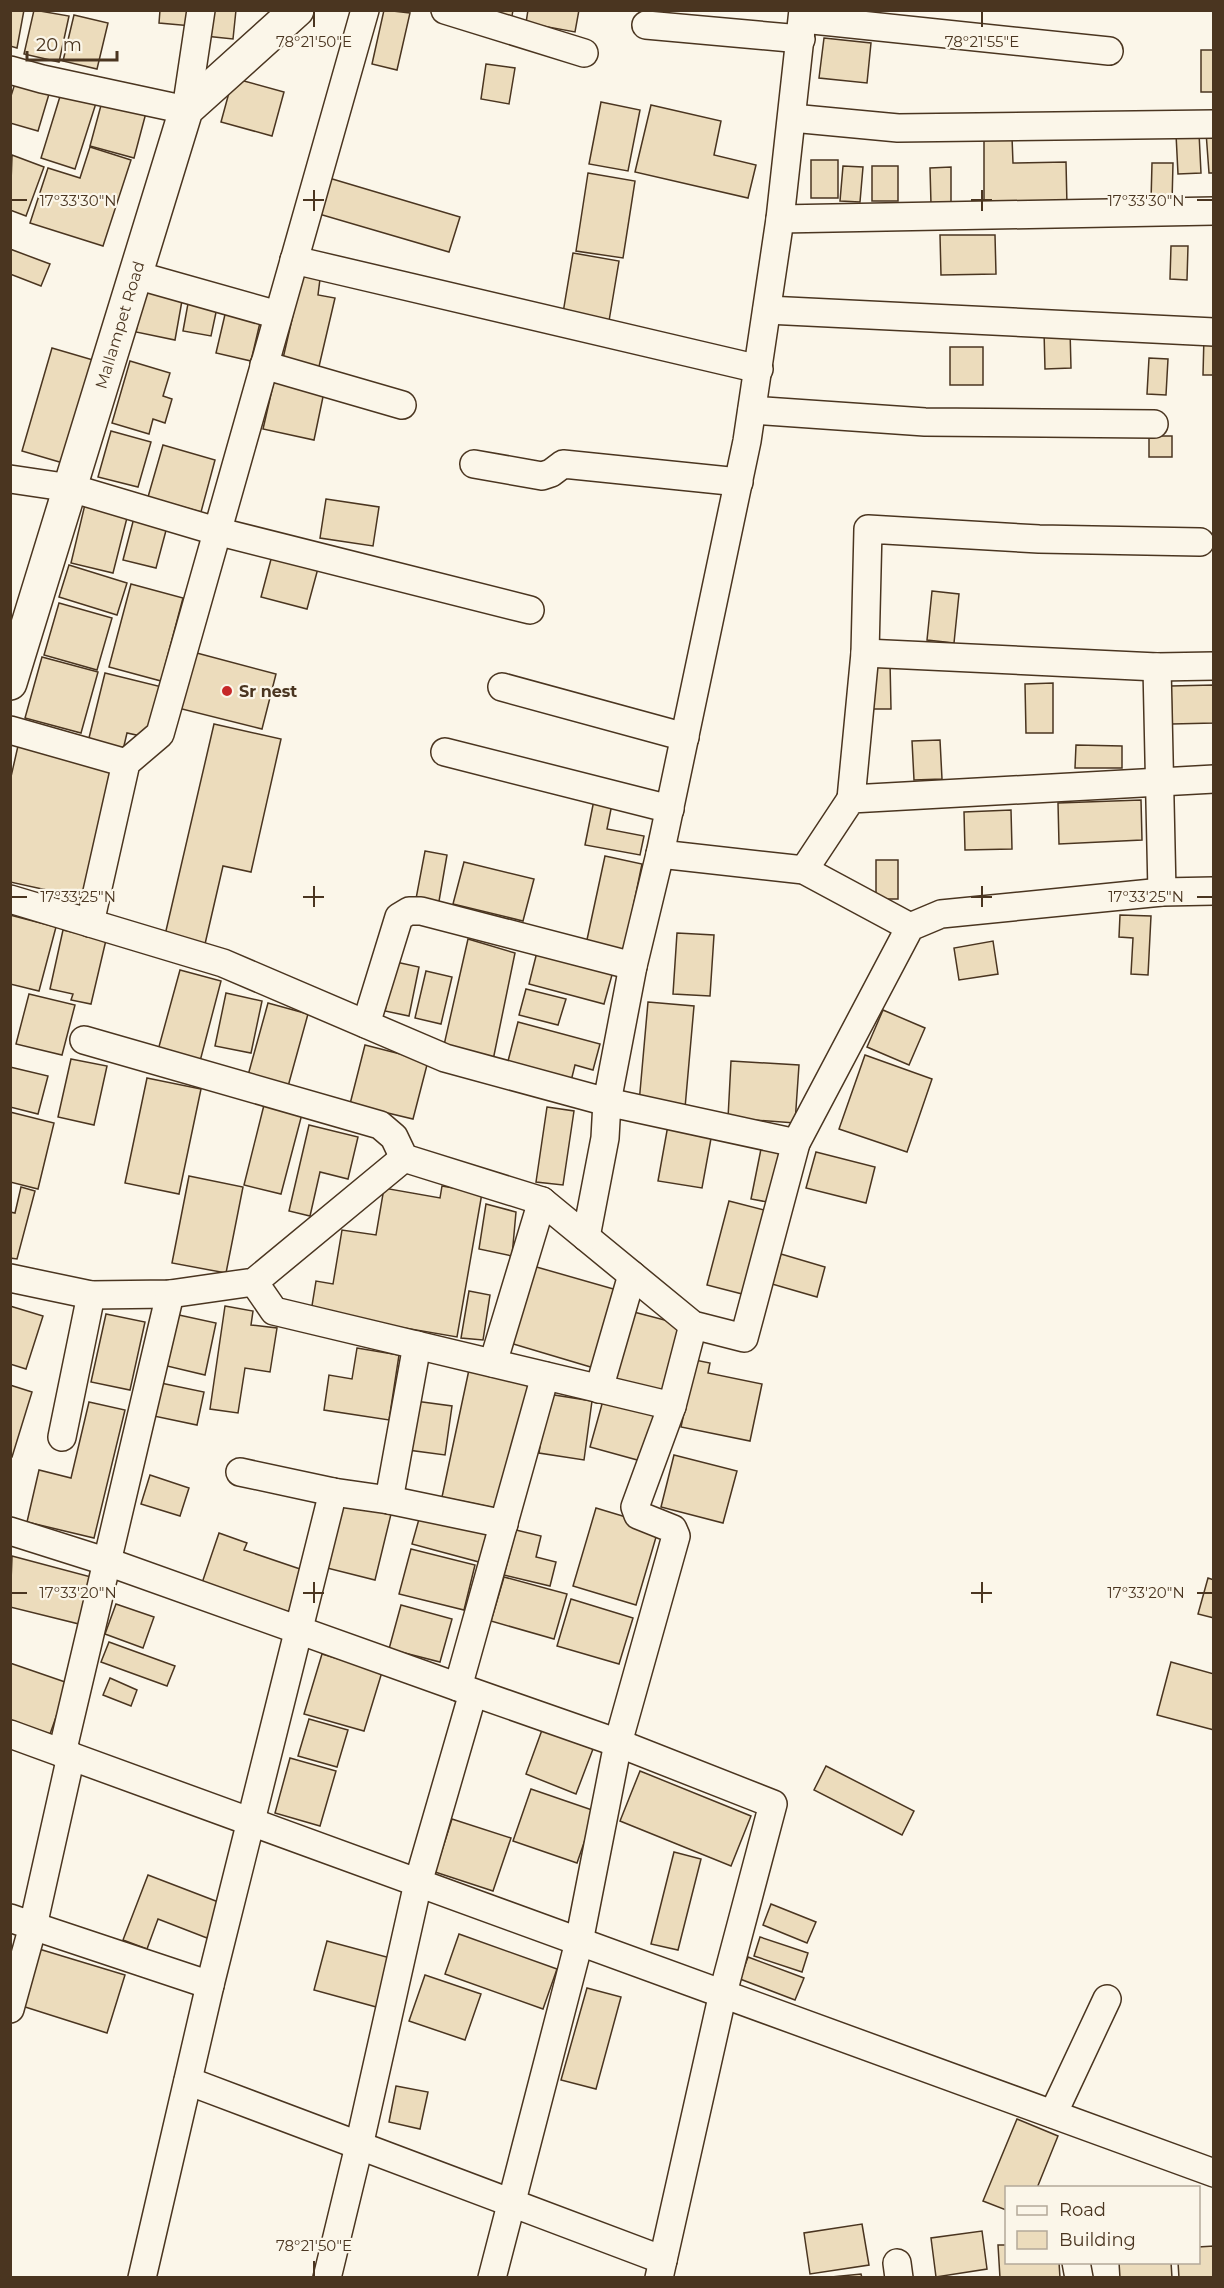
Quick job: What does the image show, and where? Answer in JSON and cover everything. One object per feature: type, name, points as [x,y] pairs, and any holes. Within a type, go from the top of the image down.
[{"type":"main road","points":[[186,110],[297,10]]},
{"type":"main road","name":"Mallampet Road","points":[[10,683],[186,110]]},
{"type":"street","points":[[10,70],[186,110],[201,10]]},
{"type":"street","points":[[90,923],[126,762],[160,734],[365,10]]},
{"type":"street","points":[[445,10],[584,53]]},
{"type":"street","points":[[586,1237],[604,1138],[607,1102],[633,966],[670,809],[752,410],[780,219],[802,23]]},
{"type":"street","points":[[646,24],[802,23],[1108,51]]},
{"type":"street","points":[[792,118],[898,128],[1214,124]]},
{"type":"street","points":[[780,219],[1214,211]]},
{"type":"street","points":[[294,260],[759,369]]},
{"type":"street","points":[[136,275],[278,315]]},
{"type":"street","points":[[767,310],[1214,332]]},
{"type":"street","points":[[264,365],[402,405]]},
{"type":"street","points":[[752,410],[903,421],[1154,424]]},
{"type":"street","points":[[474,464],[542,476],[563,464],[739,482]]},
{"type":"street","points":[[10,479],[71,488],[216,531],[530,610]]},
{"type":"street","points":[[804,870],[851,799],[865,653],[868,529],[1039,539],[1200,542]]},
{"type":"street","points":[[865,653],[1157,667],[1214,666]]},
{"type":"street","points":[[1157,667],[1162,892]]},
{"type":"street","points":[[502,687],[685,737]]},
{"type":"street","points":[[10,730],[126,762]]},
{"type":"street","points":[[445,753],[670,809]]},
{"type":"street","points":[[851,799],[1214,779]]},
{"type":"street","points":[[660,854],[804,870],[910,927]]},
{"type":"street","points":[[84,1040],[380,1125],[394,1137],[404,1158],[542,1201],[693,1325],[744,1338],[796,1143],[910,927],[941,914],[1162,892],[1214,891]]},
{"type":"street","points":[[10,899],[223,963],[445,1058],[607,1102],[796,1143]]},
{"type":"street","points":[[366,1024],[399,917],[409,911],[421,911],[633,966]]},
{"type":"street","points":[[10,1278],[91,1295],[170,1294],[254,1282],[404,1158]]},
{"type":"street","points":[[493,1363],[542,1201]]},
{"type":"street","points":[[599,1389],[632,1275]]},
{"type":"street","points":[[254,1282],[274,1311],[672,1406]]},
{"type":"street","points":[[10,2009],[22,1922],[67,1755],[108,1562],[170,1294]]},
{"type":"street","points":[[62,1437],[91,1295]]},
{"type":"street","points":[[492,2277],[579,1942],[618,1743],[676,1536],[673,1529],[638,1515],[635,1507],[672,1406],[693,1325]]},
{"type":"street","points":[[388,1500],[417,1345]]},
{"type":"street","points":[[327,2277],[504,1524],[545,1376]]},
{"type":"street","points":[[240,1472],[504,1524]]},
{"type":"street","points":[[142,2277],[210,1985],[333,1492]]},
{"type":"street","points":[[10,1531],[108,1562],[618,1743],[773,1804],[723,1993],[661,2269],[512,2203],[188,2081]]},
{"type":"street","points":[[10,1734],[1214,2173]]},
{"type":"street","points":[[22,1922],[210,1985]]},
{"type":"street","points":[[1053,2114],[1107,1999]]},
{"type":"building","points":[[10,10],[24,10],[17,48],[10,46]]},
{"type":"building","points":[[34,10],[69,16],[59,62],[24,54]]},
{"type":"building","points":[[160,10],[194,10],[192,26],[159,23]]},
{"type":"building","points":[[208,10],[236,10],[233,39],[205,36]]},
{"type":"building","points":[[384,10],[410,13],[397,70],[372,64]]},
{"type":"building","points":[[479,10],[513,10],[512,16]]},
{"type":"building","points":[[528,10],[579,10],[575,32],[526,23]]},
{"type":"building","points":[[74,15],[108,23],[97,69],[63,61]]},
{"type":"building","points":[[824,38],[871,43],[867,83],[819,78]]},
{"type":"building","points":[[1201,50],[1214,50],[1214,92],[1201,92]]},
{"type":"building","points":[[486,64],[515,68],[509,104],[481,99]]},
{"type":"building","points":[[18,74],[52,84],[38,131],[10,123],[10,99]]},
{"type":"building","points":[[233,78],[284,92],[272,136],[221,122]]},
{"type":"building","points":[[62,90],[97,100],[75,169],[41,158]]},
{"type":"building","points":[[103,98],[147,109],[134,158],[90,146]]},
{"type":"building","points":[[601,102],[640,110],[628,171],[589,164]]},
{"type":"building","points":[[651,105],[721,121],[714,155],[756,165],[748,198],[635,172]]},
{"type":"building","points":[[1206,132],[1214,132],[1214,173],[1209,173]]},
{"type":"building","points":[[1199,133],[1201,173],[1178,174],[1176,134]]},
{"type":"building","points":[[984,137],[1012,137],[1013,163],[1066,162],[1067,206],[984,209]]},
{"type":"building","points":[[90,147],[131,160],[103,246],[30,223],[48,168],[80,178]]},
{"type":"building","points":[[12,155],[44,167],[26,216],[10,210]]},
{"type":"building","points":[[811,160],[838,160],[838,198],[811,198]]},
{"type":"building","points":[[1152,163],[1173,163],[1172,203],[1151,202]]},
{"type":"building","points":[[843,166],[863,167],[860,202],[840,201]]},
{"type":"building","points":[[872,166],[898,166],[898,201],[872,201]]},
{"type":"building","points":[[951,167],[951,204],[931,204],[930,168]]},
{"type":"building","points":[[588,173],[635,181],[623,258],[576,251]]},
{"type":"building","points":[[329,178],[460,217],[449,252],[319,214]]},
{"type":"building","points":[[940,235],[995,235],[996,274],[941,275]]},
{"type":"building","points":[[1171,246],[1188,246],[1187,280],[1170,279]]},
{"type":"building","points":[[10,249],[50,264],[41,286],[10,274]]},
{"type":"building","points":[[573,253],[619,261],[609,321],[563,313]]},
{"type":"building","points":[[302,276],[320,279],[318,295],[335,298],[317,375],[281,367]]},
{"type":"building","points":[[144,287],[183,295],[175,340],[136,332]]},
{"type":"building","points":[[189,298],[218,303],[211,336],[183,331]]},
{"type":"building","points":[[227,306],[262,314],[251,361],[216,353]]},
{"type":"building","points":[[1070,330],[1071,368],[1045,369],[1044,331]]},
{"type":"building","points":[[1204,336],[1214,336],[1214,375],[1203,375]]},
{"type":"building","points":[[950,347],[983,347],[983,385],[950,385]]},
{"type":"building","points":[[52,348],[93,360],[63,463],[22,451]]},
{"type":"building","points":[[1149,358],[1168,359],[1166,395],[1147,394]]},
{"type":"building","points":[[130,361],[170,373],[163,396],[172,399],[165,423],[153,419],[149,434],[112,423]]},
{"type":"building","points":[[274,381],[324,392],[314,440],[263,429]]},
{"type":"building","points":[[111,431],[151,442],[138,487],[98,477]]},
{"type":"building","points":[[1149,436],[1172,436],[1172,457],[1149,457]]},
{"type":"building","points":[[163,445],[215,460],[201,512],[148,497]]},
{"type":"building","points":[[87,496],[130,506],[113,573],[71,563]]},
{"type":"building","points":[[326,499],[379,507],[373,546],[320,538]]},
{"type":"building","points":[[135,514],[168,523],[156,568],[123,560]]},
{"type":"building","points":[[274,548],[320,561],[307,609],[261,597]]},
{"type":"building","points":[[69,565],[127,583],[117,615],[59,597]]},
{"type":"building","points":[[131,584],[183,598],[161,681],[109,667]]},
{"type":"building","points":[[932,591],[959,594],[954,643],[927,640]]},
{"type":"building","points":[[59,603],[112,618],[97,670],[44,655]]},
{"type":"building","name":"Sr nest","points":[[193,652],[276,674],[262,729],[178,708]]},
{"type":"building","points":[[42,657],[98,672],[81,733],[25,718]]},
{"type":"building","points":[[890,662],[891,709],[869,709],[869,663]]},
{"type":"building","points":[[105,673],[162,687],[150,738],[127,733],[123,750],[88,742]]},
{"type":"building","points":[[1053,683],[1053,733],[1026,733],[1025,684]]},
{"type":"building","points":[[1214,685],[1214,723],[1172,724],[1171,686]]},
{"type":"building","points":[[214,724],[281,739],[251,872],[223,866],[205,944],[165,935]]},
{"type":"building","points":[[940,740],[942,779],[914,780],[912,741]]},
{"type":"building","points":[[1076,745],[1122,746],[1122,768],[1075,768]]},
{"type":"building","points":[[18,746],[117,768],[88,899],[10,882],[10,781]]},
{"type":"building","points":[[594,800],[612,804],[607,829],[644,836],[640,855],[585,845]]},
{"type":"building","points":[[1141,800],[1142,840],[1059,844],[1058,803]]},
{"type":"building","points":[[1011,810],[1012,849],[965,850],[964,812]]},
{"type":"building","points":[[425,851],[447,855],[438,907],[415,904]]},
{"type":"building","points":[[605,856],[642,864],[623,956],[585,949]]},
{"type":"building","points":[[876,860],[898,860],[898,899],[876,899]]},
{"type":"building","points":[[464,862],[534,879],[523,921],[453,904]]},
{"type":"building","points":[[10,915],[56,927],[39,991],[10,984]]},
{"type":"building","points":[[1120,915],[1151,916],[1148,975],[1131,974],[1133,938],[1119,937]]},
{"type":"building","points":[[63,930],[106,940],[91,1004],[71,1000],[73,994],[50,989]]},
{"type":"building","points":[[677,933],[714,935],[710,996],[673,994]]},
{"type":"building","points":[[468,939],[515,953],[492,1065],[442,1054]]},
{"type":"building","points":[[993,941],[998,974],[959,980],[954,948]]},
{"type":"building","points":[[539,944],[615,964],[604,1004],[529,984]]},
{"type":"building","points":[[396,962],[419,967],[409,1016],[385,1011]]},
{"type":"building","points":[[180,970],[221,981],[199,1065],[157,1054]]},
{"type":"building","points":[[426,971],[452,977],[441,1024],[415,1018]]},
{"type":"building","points":[[526,989],[566,999],[558,1025],[519,1015]]},
{"type":"building","points":[[226,993],[262,1001],[251,1053],[215,1046]]},
{"type":"building","points":[[29,994],[75,1005],[62,1055],[16,1044]]},
{"type":"building","points":[[648,1002],[694,1006],[685,1108],[639,1103]]},
{"type":"building","points":[[268,1003],[308,1014],[287,1090],[247,1079]]},
{"type":"building","points":[[883,1010],[925,1028],[909,1065],[867,1047]]},
{"type":"building","points":[[518,1022],[600,1044],[593,1070],[575,1065],[570,1085],[506,1069]]},
{"type":"building","points":[[365,1045],[428,1061],[413,1119],[350,1104]]},
{"type":"building","points":[[865,1055],[932,1079],[907,1152],[839,1129]]},
{"type":"building","points":[[71,1059],[107,1066],[94,1125],[58,1117]]},
{"type":"building","points":[[731,1061],[799,1065],[795,1123],[728,1118]]},
{"type":"building","points":[[10,1067],[48,1076],[38,1114],[10,1107]]},
{"type":"building","points":[[147,1078],[201,1089],[179,1194],[125,1183]]},
{"type":"building","points":[[264,1105],[302,1114],[281,1194],[244,1185]]},
{"type":"building","points":[[547,1107],[574,1111],[563,1185],[536,1182]]},
{"type":"building","points":[[10,1112],[54,1123],[38,1189],[10,1182]]},
{"type":"building","points":[[309,1125],[358,1137],[348,1179],[320,1172],[310,1216],[289,1211]]},
{"type":"building","points":[[668,1125],[712,1133],[702,1188],[658,1181]]},
{"type":"building","points":[[762,1144],[785,1149],[773,1203],[751,1199]]},
{"type":"building","points":[[816,1152],[875,1167],[866,1203],[806,1188]]},
{"type":"building","points":[[189,1176],[243,1187],[226,1273],[172,1263]]},
{"type":"building","points":[[442,1186],[482,1193],[457,1337],[311,1312],[316,1281],[333,1284],[342,1230],[376,1235],[384,1188],[440,1198]]},
{"type":"building","points":[[21,1187],[35,1191],[17,1259],[10,1258],[10,1212],[15,1213]]},
{"type":"building","points":[[729,1201],[772,1212],[750,1296],[707,1285]]},
{"type":"building","points":[[486,1204],[516,1212],[512,1256],[479,1249]]},
{"type":"building","points":[[781,1254],[825,1267],[817,1297],[772,1284]]},
{"type":"building","points":[[533,1266],[617,1290],[594,1368],[510,1343]]},
{"type":"building","points":[[469,1291],[490,1295],[483,1340],[461,1338]]},
{"type":"building","points":[[10,1306],[43,1316],[26,1369],[10,1364]]},
{"type":"building","points":[[225,1306],[253,1311],[251,1325],[277,1328],[270,1372],[245,1368],[238,1413],[210,1409]]},
{"type":"building","points":[[630,1311],[680,1324],[661,1394],[611,1381]]},
{"type":"building","points":[[106,1314],[145,1322],[130,1390],[91,1382]]},
{"type":"building","points":[[179,1315],[216,1323],[205,1375],[167,1366]]},
{"type":"building","points":[[357,1348],[399,1355],[389,1420],[324,1410],[329,1375],[352,1379]]},
{"type":"building","points":[[695,1360],[710,1363],[708,1373],[762,1384],[750,1441],[681,1427]]},
{"type":"building","points":[[470,1365],[533,1378],[505,1510],[442,1497]]},
{"type":"building","points":[[156,1382],[204,1392],[197,1425],[149,1415]]},
{"type":"building","points":[[10,1385],[32,1392],[12,1457],[10,1457]]},
{"type":"building","points":[[548,1394],[592,1401],[584,1460],[539,1453]]},
{"type":"building","points":[[604,1397],[655,1411],[641,1461],[590,1447]]},
{"type":"building","points":[[415,1401],[452,1406],[445,1455],[408,1450]]},
{"type":"building","points":[[89,1402],[125,1410],[94,1538],[27,1522],[39,1470],[71,1478]]},
{"type":"building","points":[[674,1455],[737,1471],[723,1523],[661,1507]]},
{"type":"building","points":[[150,1475],[189,1488],[180,1516],[141,1504]]},
{"type":"building","points":[[345,1498],[392,1510],[375,1580],[327,1568]]},
{"type":"building","points":[[596,1508],[659,1527],[636,1605],[573,1586]]},
{"type":"building","points":[[421,1512],[488,1529],[479,1562],[412,1544]]},
{"type":"building","points":[[516,1530],[541,1536],[536,1557],[556,1562],[550,1586],[504,1575]]},
{"type":"building","points":[[219,1533],[247,1543],[244,1550],[303,1570],[289,1612],[202,1583]]},
{"type":"building","points":[[411,1549],[475,1565],[464,1610],[399,1594]]},
{"type":"building","points":[[12,1556],[91,1577],[79,1624],[10,1607]]},
{"type":"building","points":[[504,1577],[567,1594],[554,1639],[491,1621]]},
{"type":"building","points":[[1208,1578],[1214,1580],[1214,1618],[1198,1614]]},
{"type":"building","points":[[571,1599],[633,1618],[619,1664],[557,1646]]},
{"type":"building","points":[[116,1604],[154,1617],[143,1648],[105,1634]]},
{"type":"building","points":[[401,1605],[452,1619],[440,1662],[389,1649]]},
{"type":"building","points":[[109,1642],[175,1666],[167,1686],[101,1662]]},
{"type":"building","points":[[322,1654],[382,1672],[364,1731],[304,1714]]},
{"type":"building","points":[[1171,1662],[1214,1674],[1214,1730],[1157,1715]]},
{"type":"building","points":[[10,1663],[68,1683],[50,1734],[10,1720]]},
{"type":"building","points":[[110,1678],[137,1690],[131,1706],[103,1695]]},
{"type":"building","points":[[309,1719],[348,1730],[337,1767],[298,1756]]},
{"type":"building","points":[[542,1730],[593,1749],[576,1794],[526,1774]]},
{"type":"building","points":[[290,1758],[336,1771],[320,1826],[275,1813]]},
{"type":"building","points":[[826,1766],[914,1811],[902,1835],[814,1790]]},
{"type":"building","points":[[640,1771],[751,1816],[731,1866],[620,1821]]},
{"type":"building","points":[[531,1789],[595,1811],[577,1863],[513,1841]]},
{"type":"building","points":[[452,1819],[511,1838],[493,1891],[435,1872]]},
{"type":"building","points":[[674,1852],[701,1859],[678,1950],[651,1944]]},
{"type":"building","points":[[148,1875],[221,1903],[207,1938],[158,1919],[147,1949],[123,1940]]},
{"type":"building","points":[[771,1904],[816,1922],[807,1943],[763,1925]]},
{"type":"building","points":[[459,1934],[557,1969],[543,2009],[445,1974]]},
{"type":"building","points":[[760,1937],[808,1953],[802,1972],[754,1956]]},
{"type":"building","points":[[327,1941],[394,1959],[380,2008],[314,1990]]},
{"type":"building","points":[[39,1949],[125,1975],[107,2033],[22,2006]]},
{"type":"building","points":[[748,1957],[804,1978],[795,2000],[740,1979]]},
{"type":"building","points":[[425,1975],[481,1994],[465,2040],[409,2021]]},
{"type":"building","points":[[587,1988],[621,1997],[596,2089],[561,2080]]},
{"type":"building","points":[[396,2086],[428,2092],[420,2129],[389,2122]]},
{"type":"building","points":[[1017,2119],[1058,2136],[1038,2186],[1005,2186],[1005,2210],[983,2201]]},
{"type":"building","points":[[862,2224],[869,2265],[810,2274],[804,2233]]},
{"type":"building","points":[[982,2231],[987,2269],[936,2277],[931,2238]]},
{"type":"building","points":[[998,2245],[1005,2245],[1005,2264],[1059,2264],[1060,2278],[1000,2278]]},
{"type":"building","points":[[1214,2246],[1214,2278],[1179,2278],[1178,2264],[1200,2264],[1200,2247]]},
{"type":"building","points":[[1119,2264],[1171,2264],[1172,2278],[1120,2278]]},
{"type":"building","points":[[861,2274],[862,2278],[821,2278]]},
{"type":"place","name":"Sr nest","points":[[227,691]]}]
